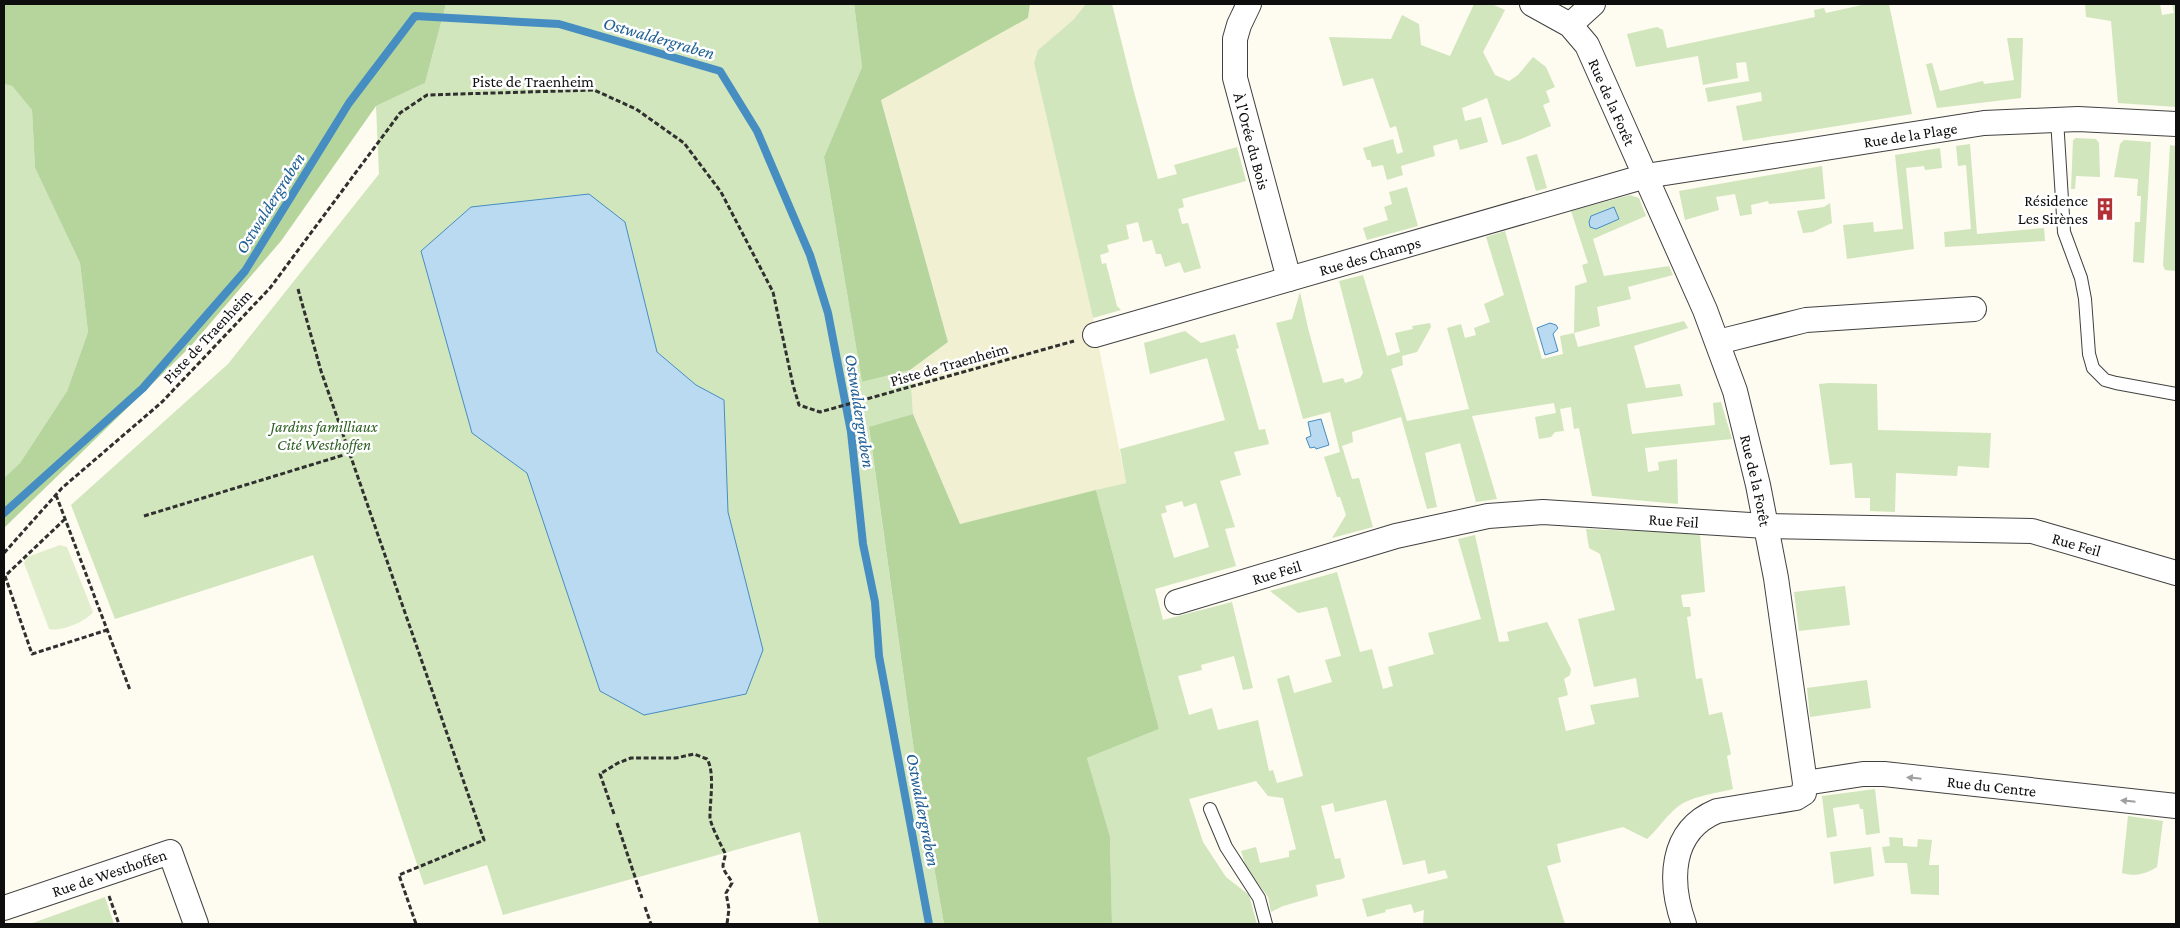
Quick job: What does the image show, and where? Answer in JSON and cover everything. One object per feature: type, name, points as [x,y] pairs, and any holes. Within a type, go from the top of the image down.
[{"type":"street","name":"À l'Orée du Bois","points":[[1248,4],[1235,39],[1235,78],[1289,279]]},
{"type":"street","name":"Rue de la Forêt","points":[[1532,4],[1570,25],[1581,35],[1595,60],[1718,342],[1735,391],[1766,526],[1776,578],[1805,783]]},
{"type":"street","points":[[1570,25],[1593,4]]},
{"type":"street","name":"Rue de la Plage","points":[[1646,176],[1984,123],[2057,119],[2176,124]]},
{"type":"street","name":"Rue des Champs","points":[[1095,335],[1646,176]]},
{"type":"street","points":[[1718,342],[1806,320],[1974,309]]},
{"type":"street","name":"Rue Feil","points":[[1177,602],[1396,536],[1488,516],[1543,512],[1766,526],[2032,531],[2176,573]]},
{"type":"street","name":"Rue du Centre","points":[[1805,783],[1863,774],[1884,774],[2176,806]]},
{"type":"street","points":[[1684,924],[1677,902],[1675,877],[1678,851],[1692,827],[1707,815],[1717,811],[1800,797],[1804,793],[1805,783]]},
{"type":"street","name":"Rue de Westhoffen","points":[[4,908],[170,852],[196,924]]},
{"type":"lane","points":[[2057,119],[2064,232],[2081,278],[2089,354],[2093,368],[2105,380],[2176,394]]},
{"type":"lane","points":[[1210,809],[1226,848],[1259,898],[1266,924]]},
{"type":"path","name":"Piste de Traenheim","points":[[4,553],[56,495],[162,402],[270,288],[400,113],[427,95],[594,90],[636,109],[684,143],[721,192],[773,292],[799,405],[820,412],[1095,335]]},
{"type":"path","points":[[298,289],[321,371],[484,840],[399,875],[416,924]]},
{"type":"path","points":[[144,516],[350,453]]},
{"type":"path","points":[[56,495],[130,690]]},
{"type":"path","points":[[65,519],[5,576],[5,581],[32,654],[107,630]]},
{"type":"path","points":[[614,814],[600,774],[618,763],[631,758],[676,758],[694,754],[707,759],[712,771],[710,822],[717,835],[718,842],[724,850],[723,866],[732,883],[726,893],[729,909],[727,924]]},
{"type":"path","points":[[617,823],[642,898]]},
{"type":"path","points":[[645,906],[651,924]]},
{"type":"shaded area","points":[[1030,4],[1086,4],[1073,20],[1038,50],[1034,63],[1093,318],[1126,483],[960,524],[913,414],[910,370],[948,342],[881,99],[1028,18]]},
{"type":"green space","points":[[4,4],[446,4],[425,83],[376,106],[281,241],[190,347],[4,528],[4,478],[20,463],[67,391],[88,332],[80,263],[35,168],[32,110],[12,86],[4,84]]},
{"type":"green space","name":"Jardins familliaux Cité Westhoffen","points":[[446,4],[854,4],[862,67],[824,157],[862,382],[910,370],[913,414],[869,428],[915,758],[944,924],[819,924],[800,832],[503,915],[487,865],[424,885],[313,555],[115,619],[71,505],[228,364],[379,174],[376,106],[425,83]]},
{"type":"green space","points":[[854,4],[1030,4],[1028,18],[881,100],[948,342],[910,370],[862,382],[824,157],[862,67]]},
{"type":"green space","points":[[1086,4],[1112,4],[1158,179],[1177,174],[1174,165],[1237,147],[1246,181],[1182,199],[1184,207],[1178,209],[1182,224],[1188,223],[1201,268],[1184,273],[1180,262],[1165,267],[1161,254],[1156,254],[1152,240],[1143,242],[1138,222],[1126,225],[1129,239],[1107,245],[1109,252],[1100,255],[1102,264],[1106,263],[1117,306],[1121,310],[1093,318],[1034,63],[1038,50],[1073,20]]},
{"type":"green space","points":[[1474,4],[1492,4],[1505,10],[1483,52],[1495,75],[1509,81],[1518,75],[1533,57],[1546,67],[1555,87],[1546,91],[1550,102],[1543,105],[1551,126],[1502,145],[1487,98],[1462,108],[1465,121],[1481,117],[1488,142],[1460,150],[1457,139],[1433,146],[1435,156],[1401,166],[1403,175],[1387,180],[1383,165],[1372,167],[1370,160],[1367,160],[1363,148],[1393,139],[1397,154],[1403,152],[1396,126],[1390,128],[1373,78],[1343,86],[1329,37],[1391,39],[1402,15],[1419,24],[1421,45],[1450,56]]},
{"type":"green space","points":[[1866,4],[1889,4],[1912,114],[1743,141],[1736,106],[1762,101],[1761,92],[1708,102],[1705,88],[1749,81],[1746,62],[1736,63],[1738,78],[1703,85],[1698,56],[1636,67],[1627,34],[1657,27],[1663,30],[1667,48],[1815,17],[1814,10],[1824,8],[1826,13]]},
{"type":"green space","points":[[2085,4],[2160,4],[2162,15],[2174,13],[2172,4],[2176,4],[2176,107],[2118,103],[2111,21],[2086,17]]},
{"type":"green space","points":[[2007,38],[2023,38],[2021,98],[1937,108],[1926,64],[1932,63],[1940,91],[1983,81],[1984,84],[2014,80]]},
{"type":"green space","points":[[4,84],[12,86],[32,110],[35,168],[80,263],[88,332],[67,391],[20,463],[4,478]]},
{"type":"green space","points":[[2076,138],[2096,139],[2099,143],[2100,177],[2076,176],[2075,189],[2071,189],[2073,140]]},
{"type":"green space","points":[[2124,140],[2151,142],[2144,263],[2133,262],[2135,222],[2140,222],[2141,196],[2137,196],[2138,179],[2114,177],[2120,144]]},
{"type":"green space","points":[[1970,144],[1977,234],[2044,228],[2045,241],[1945,247],[1944,232],[1971,229],[1966,165],[1958,166],[1956,146]]},
{"type":"green space","points":[[2170,145],[2176,146],[2176,271],[2165,270],[2163,265]]},
{"type":"green space","points":[[1940,148],[1942,168],[1925,170],[1924,166],[1906,168],[1914,249],[1847,259],[1843,225],[1873,222],[1874,232],[1903,229],[1895,155]]},
{"type":"green space","points":[[1537,154],[1547,188],[1536,191],[1526,157]]},
{"type":"green space","points":[[1822,166],[1825,199],[1769,204],[1768,201],[1751,205],[1752,214],[1740,216],[1735,194],[1716,197],[1719,210],[1685,220],[1679,191]]},
{"type":"green space","points":[[1407,187],[1418,226],[1367,240],[1363,228],[1388,220],[1384,207],[1392,204],[1389,192]]},
{"type":"green space","points":[[1630,195],[1639,198],[1646,216],[1593,239],[1604,276],[1669,266],[1673,275],[1628,287],[1631,299],[1597,307],[1600,326],[1574,333],[1575,286],[1587,282],[1582,265],[1588,263],[1571,211]]},
{"type":"green space","points":[[1830,203],[1832,223],[1813,232],[1803,233],[1797,211],[1824,207]]},
{"type":"green space","points":[[1505,231],[1542,359],[1563,354],[1560,336],[1574,333],[1578,347],[1684,321],[1688,328],[1634,346],[1646,388],[1680,384],[1683,396],[1627,404],[1632,434],[1715,425],[1713,403],[1721,402],[1732,439],[1645,448],[1648,472],[1659,470],[1658,462],[1677,459],[1678,504],[1592,496],[1579,428],[1574,429],[1571,407],[1560,409],[1564,431],[1555,432],[1551,437],[1539,439],[1535,417],[1556,413],[1554,403],[1472,416],[1497,499],[1476,502],[1460,443],[1425,453],[1437,507],[1427,509],[1401,417],[1352,432],[1353,442],[1342,446],[1352,479],[1359,478],[1373,527],[1332,538],[1346,515],[1340,497],[1337,497],[1324,457],[1340,452],[1330,412],[1303,419],[1276,323],[1292,319],[1300,292],[1323,383],[1343,378],[1345,383],[1360,378],[1363,373],[1339,281],[1363,275],[1387,356],[1400,352],[1395,333],[1413,329],[1412,326],[1430,323],[1431,327],[1417,352],[1402,356],[1403,365],[1391,369],[1407,421],[1469,409],[1447,328],[1461,324],[1465,338],[1476,335],[1474,328],[1490,322],[1484,304],[1504,295],[1486,237]]},
{"type":"green space","points":[[1185,331],[1201,343],[1235,334],[1239,348],[1236,349],[1259,430],[1265,429],[1269,444],[1234,452],[1241,475],[1220,481],[1235,527],[1225,529],[1236,566],[1155,589],[1163,620],[1232,602],[1253,688],[1243,690],[1234,656],[1201,665],[1202,670],[1178,676],[1189,715],[1212,708],[1218,730],[1258,720],[1269,771],[1273,770],[1277,783],[1303,776],[1277,679],[1289,675],[1294,693],[1332,682],[1325,660],[1341,656],[1327,607],[1298,613],[1270,591],[1337,572],[1360,652],[1372,649],[1383,689],[1393,686],[1388,667],[1434,654],[1428,633],[1481,619],[1458,539],[1475,535],[1499,642],[1509,641],[1507,632],[1547,622],[1571,669],[1570,675],[1564,679],[1568,695],[1558,698],[1566,731],[1595,724],[1590,705],[1639,697],[1636,678],[1594,687],[1578,619],[1615,610],[1600,554],[1589,548],[1586,529],[1700,535],[1705,592],[1681,595],[1683,607],[1690,607],[1691,616],[1687,617],[1696,679],[1702,678],[1709,715],[1722,712],[1731,754],[1727,756],[1733,789],[1702,796],[1680,805],[1670,813],[1647,839],[1623,827],[1557,844],[1561,862],[1547,866],[1565,924],[1423,924],[1424,910],[1414,913],[1411,904],[1385,910],[1386,912],[1367,917],[1362,899],[1448,878],[1445,870],[1428,874],[1425,860],[1403,865],[1386,800],[1335,812],[1333,803],[1321,806],[1335,859],[1340,858],[1345,877],[1316,885],[1318,896],[1283,906],[1271,912],[1268,897],[1246,867],[1241,851],[1256,847],[1260,863],[1289,857],[1289,851],[1296,849],[1283,798],[1268,796],[1256,781],[1189,799],[1203,842],[1226,877],[1249,895],[1257,924],[1112,924],[1110,838],[1087,758],[1159,729],[1096,490],[1126,483],[1120,449],[1225,420],[1207,358],[1150,374],[1144,343]],"holes":[[[1182,501],[1184,507],[1196,503],[1209,547],[1174,558],[1161,514],[1167,512],[1165,506]]]},
{"type":"green space","points":[[1819,384],[1877,384],[1878,430],[1991,433],[1989,468],[1958,466],[1957,476],[1896,473],[1895,512],[1870,511],[1870,498],[1855,498],[1852,463],[1830,465]]},
{"type":"green space","points":[[913,414],[960,524],[1096,490],[1159,729],[1087,758],[1110,837],[1112,924],[944,924],[915,758],[869,427]]},
{"type":"green space","points":[[60,545],[67,547],[93,612],[85,619],[73,625],[54,630],[49,629],[24,563],[27,557]]},
{"type":"green space","points":[[1845,586],[1850,625],[1799,631],[1794,592]]},
{"type":"green space","points":[[1867,680],[1871,708],[1810,717],[1807,688]]},
{"type":"green space","points":[[1875,789],[1880,833],[1866,835],[1863,809],[1860,809],[1859,804],[1833,808],[1837,836],[1827,838],[1822,796]]},
{"type":"green space","points":[[2128,816],[2163,821],[2157,867],[2140,874],[2122,873]]},
{"type":"green space","points":[[1889,837],[1903,838],[1903,846],[1917,847],[1918,839],[1932,840],[1929,865],[1939,865],[1939,895],[1911,894],[1907,863],[1885,863],[1882,847],[1890,846]]},
{"type":"green space","points":[[1871,847],[1874,876],[1834,884],[1830,852]]},
{"type":"green space","points":[[105,897],[114,924],[30,924]]},
{"type":"water","points":[[589,194],[625,222],[657,352],[696,385],[724,400],[728,512],[763,650],[746,694],[644,715],[600,691],[527,473],[472,433],[421,251],[471,207]]},
{"type":"water","points":[[1614,207],[1619,219],[1596,229],[1590,227],[1591,216]]},
{"type":"water","points":[[1550,323],[1558,328],[1553,334],[1558,351],[1545,355],[1537,328]]},
{"type":"water","points":[[1321,419],[1329,445],[1316,449],[1315,447],[1310,448],[1306,438],[1311,436],[1308,422]]},
{"type":"waterway","name":"Ostwaldergraben","points":[[4,513],[143,388],[245,271],[349,103],[415,16],[559,24],[720,71],[757,131],[810,255],[828,313],[851,432],[863,544],[875,602],[879,656],[929,924]]},
{"type":"place","name":"Résidence Les Sirènes","points":[[2105,209]]}]
